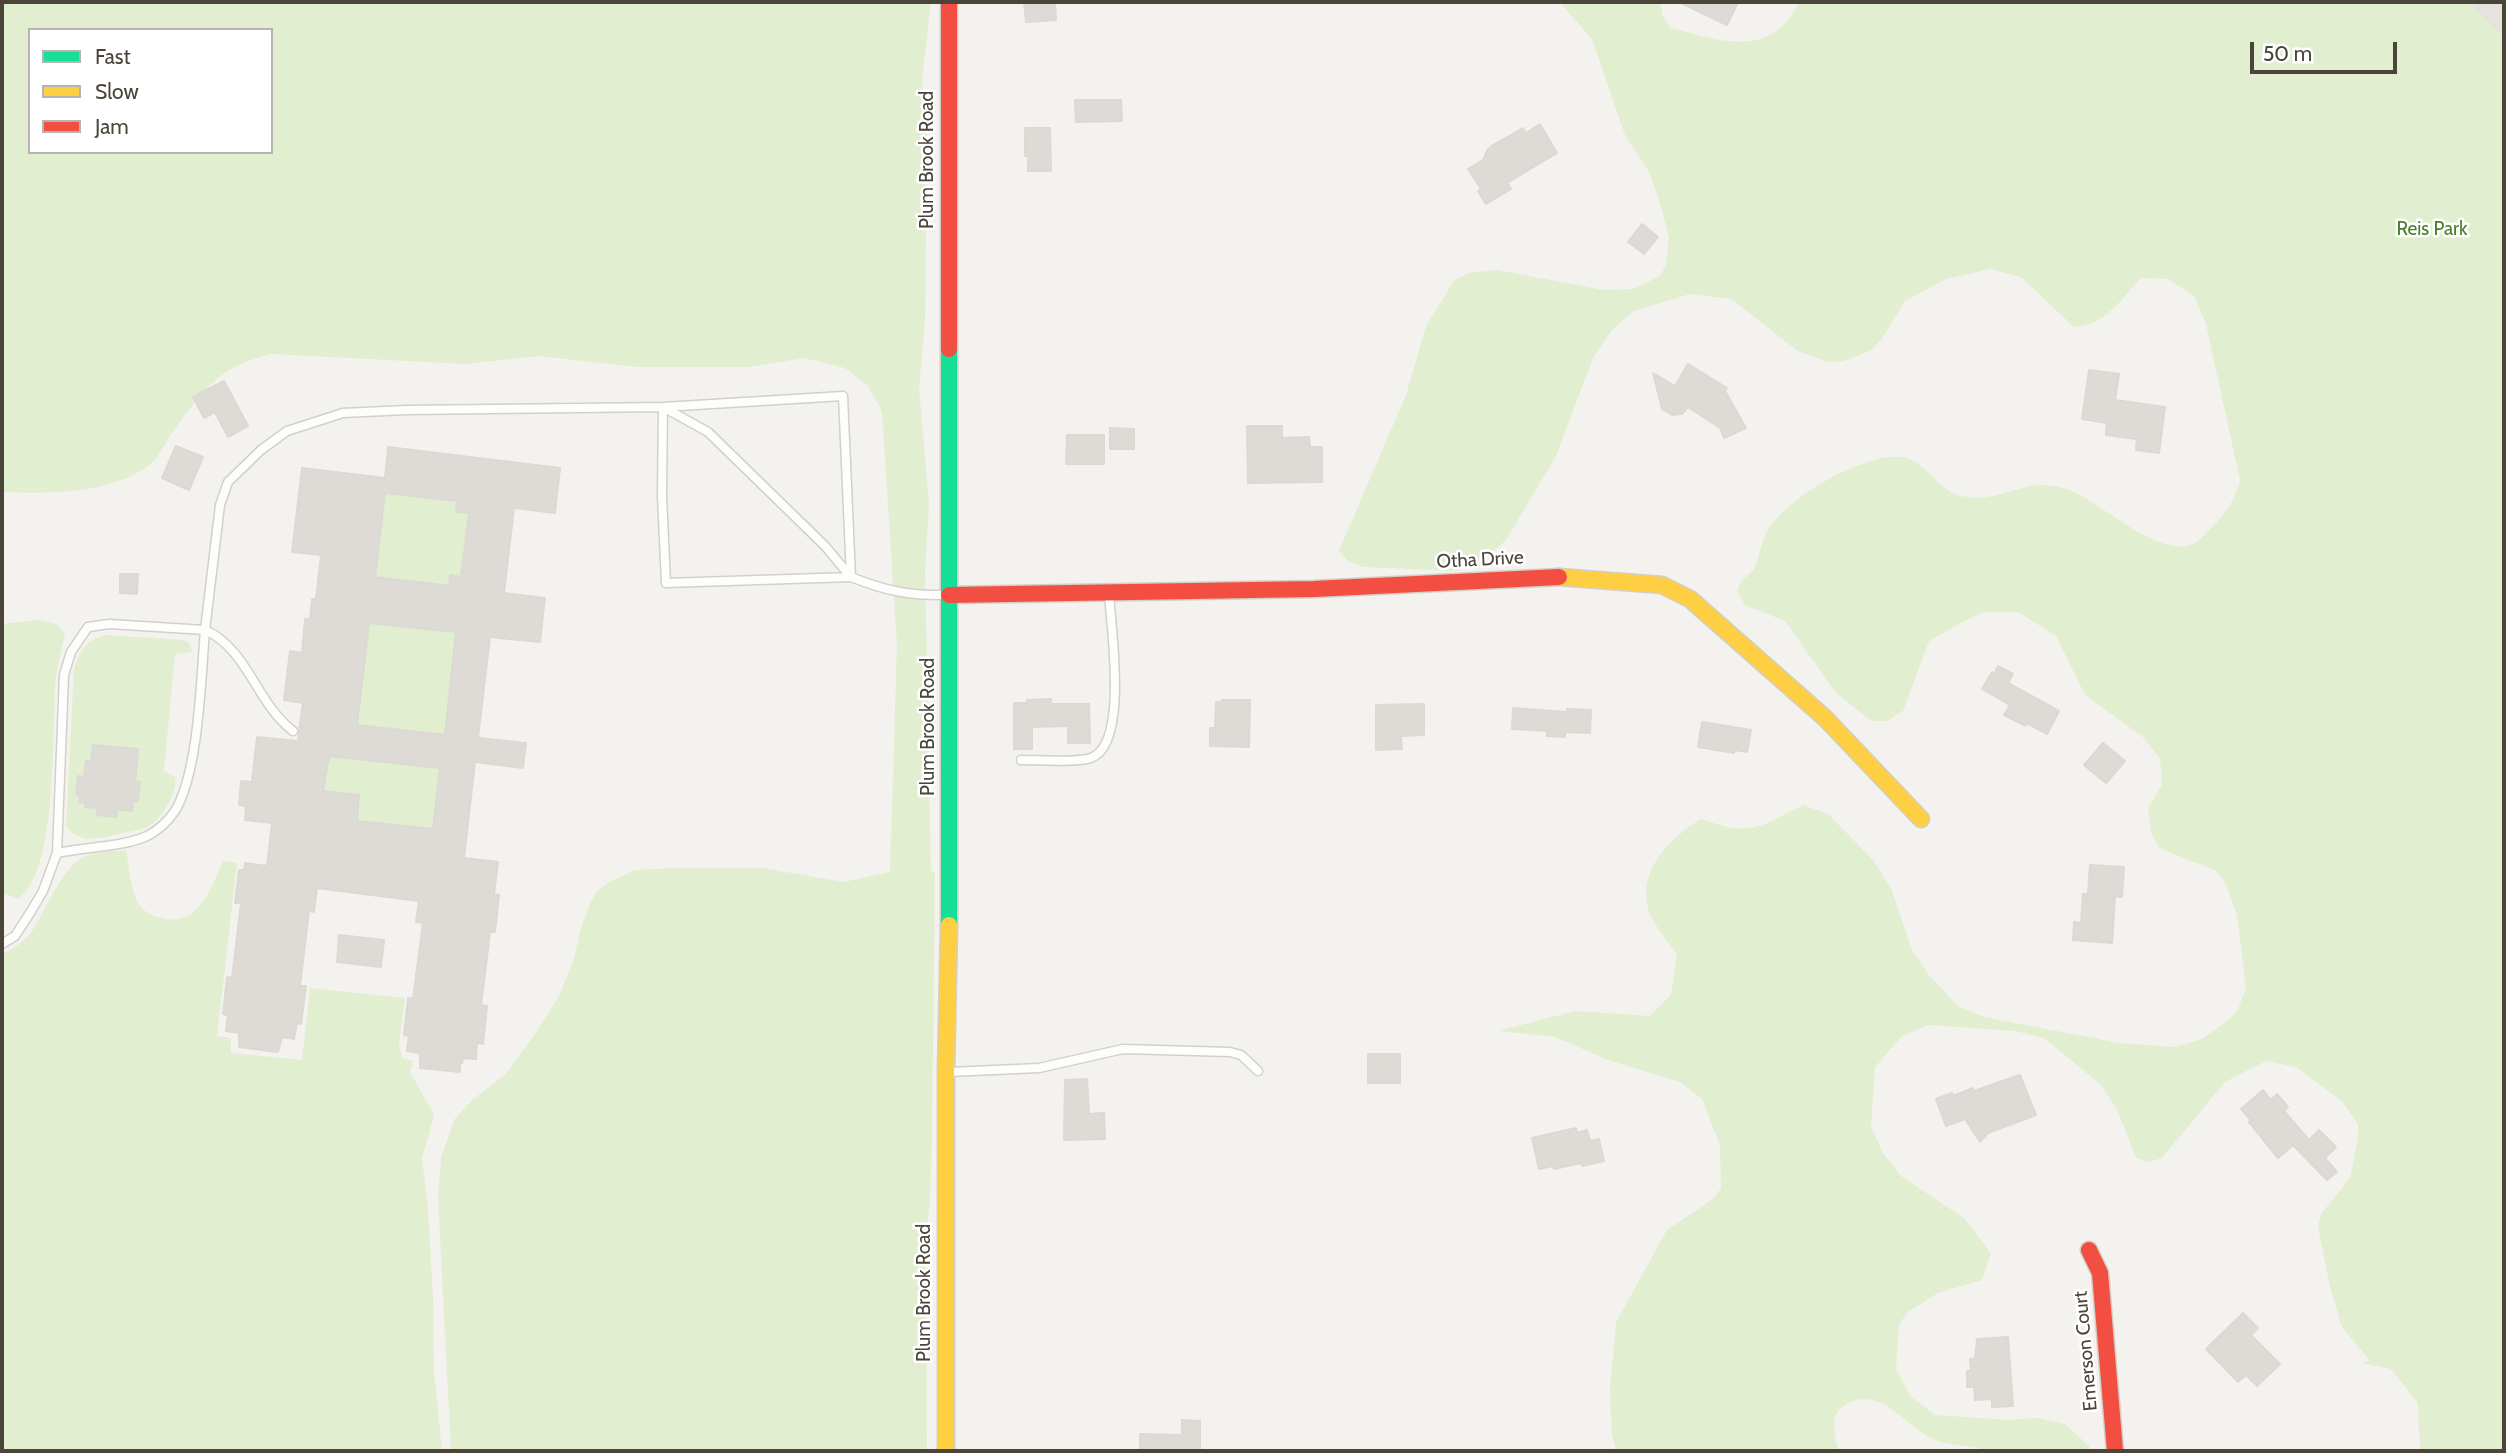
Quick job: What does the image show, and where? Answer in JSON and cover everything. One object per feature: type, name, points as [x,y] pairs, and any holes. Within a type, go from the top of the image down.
[{"type":"street","name":"Plum Brook Road","points":[[946,1451],[949,2]]},
{"type":"street","name":"Otha Drive","points":[[949,595],[1314,589],[1568,577],[1662,585],[1690,599],[1825,718],[1921,819]]},
{"type":"street","name":"Emerson Court","points":[[2089,1250],[2100,1273],[2115,1451]]},
{"type":"lane","points":[[57,853],[128,842],[148,835],[166,824],[176,809],[187,782],[192,756],[220,505],[228,482],[244,464],[287,431],[343,414],[406,410],[663,407],[843,396],[850,577]]},
{"type":"lane","points":[[663,407],[708,432],[825,546],[850,577]]},
{"type":"lane","points":[[663,407],[662,496],[666,583],[850,577],[882,590],[916,596],[949,595]]},
{"type":"lane","points":[[1021,760],[1088,759],[1100,754],[1108,741],[1115,698],[1109,593]]},
{"type":"lane","points":[[2,944],[15,936],[30,913],[43,891],[57,853],[64,675],[71,652],[88,627],[109,624],[205,630],[219,636],[239,657],[256,688],[280,722],[293,731]]},
{"type":"lane","points":[[946,1072],[1039,1068],[1124,1049],[1230,1052],[1241,1055],[1258,1071]]},
{"type":"green space","points":[[2,2],[931,2],[922,79],[927,122],[925,321],[919,388],[929,505],[925,572],[931,871],[935,872],[932,1132],[926,1237],[927,1451],[451,1451],[438,1197],[441,1158],[454,1120],[472,1100],[505,1075],[559,996],[574,959],[580,931],[591,901],[598,890],[635,870],[762,868],[844,882],[890,872],[897,645],[882,411],[867,385],[845,368],[804,358],[750,367],[637,367],[539,356],[465,364],[271,354],[236,366],[211,384],[148,466],[115,482],[97,487],[38,493],[2,492]]},
{"type":"green space","name":"Reis Park","points":[[1559,2],[1660,2],[1663,17],[1671,28],[1708,38],[1743,42],[1760,39],[1774,32],[1788,20],[1799,2],[2504,2],[2504,1451],[2420,1451],[2418,1403],[2391,1369],[2362,1363],[2370,1361],[2342,1327],[2330,1287],[2318,1227],[2321,1214],[2350,1178],[2358,1138],[2358,1124],[2342,1101],[2296,1067],[2266,1061],[2225,1082],[2162,1158],[2149,1162],[2136,1158],[2117,1109],[2101,1085],[2044,1038],[2015,1031],[1928,1025],[1902,1036],[1875,1067],[1871,1126],[1883,1153],[1901,1176],[1964,1218],[1991,1253],[1982,1280],[1938,1293],[1908,1312],[1899,1324],[1896,1369],[1911,1397],[1935,1415],[2009,1420],[2037,1418],[2065,1424],[2091,1451],[1989,1451],[1944,1443],[1921,1432],[1884,1404],[1864,1399],[1847,1403],[1836,1415],[1835,1434],[1840,1451],[1616,1451],[1612,1435],[1610,1390],[1616,1322],[1667,1230],[1713,1199],[1721,1188],[1720,1145],[1702,1099],[1680,1082],[1608,1060],[1555,1037],[1498,1031],[1575,1011],[1650,1016],[1671,995],[1677,955],[1652,918],[1647,903],[1647,888],[1650,873],[1657,860],[1689,827],[1701,819],[1744,829],[1764,824],[1803,805],[1828,814],[1873,860],[1891,888],[1912,950],[1929,975],[1958,1006],[1984,1017],[2119,1043],[2176,1047],[2202,1039],[2227,1021],[2237,1012],[2246,988],[2237,915],[2226,884],[2217,871],[2159,848],[2152,835],[2148,808],[2162,785],[2160,759],[2143,737],[2085,695],[2056,636],[2018,612],[1985,612],[1970,618],[1929,641],[1903,711],[1887,721],[1871,721],[1836,693],[1785,621],[1745,605],[1737,591],[1755,567],[1767,532],[1790,505],[1827,480],[1867,462],[1885,458],[1902,457],[1918,463],[1944,487],[1958,495],[1982,498],[2046,485],[2066,489],[2084,497],[2149,538],[2181,546],[2197,542],[2220,518],[2233,500],[2240,480],[2206,324],[2194,296],[2168,279],[2141,278],[2104,317],[2074,327],[2021,277],[1991,269],[1946,279],[1905,301],[1881,340],[1870,351],[1844,361],[1828,362],[1798,351],[1731,299],[1690,294],[1634,311],[1611,331],[1593,358],[1556,456],[1506,540],[1494,551],[1457,571],[1363,567],[1348,561],[1339,551],[1406,395],[1426,326],[1454,281],[1468,273],[1497,270],[1604,290],[1633,289],[1660,276],[1666,265],[1669,238],[1649,172],[1625,135],[1592,39]]},
{"type":"green space","points":[[385,493],[457,501],[456,512],[469,513],[461,577],[450,575],[449,586],[346,574],[377,561]]},
{"type":"green space","points":[[37,620],[57,624],[65,634],[56,677],[47,830],[41,860],[31,883],[18,899],[2,892],[2,624]]},
{"type":"green space","points":[[340,620],[475,635],[454,655],[445,735],[329,722],[359,709],[367,639]]},
{"type":"green space","points":[[104,635],[184,640],[190,644],[192,652],[175,654],[164,771],[175,777],[175,783],[167,805],[158,819],[145,828],[94,839],[79,836],[66,826],[74,670],[84,648]]},
{"type":"green space","points":[[329,756],[440,768],[430,858],[412,827],[349,820],[357,818],[359,795],[316,790],[324,784]]},
{"type":"green space","points":[[126,850],[131,882],[140,906],[153,916],[174,920],[185,917],[202,903],[223,861],[237,863],[217,1036],[231,1038],[231,1053],[302,1060],[310,988],[405,998],[399,1043],[402,1058],[413,1061],[410,1072],[434,1115],[422,1159],[428,1208],[434,1371],[442,1451],[2,1451],[2,955],[29,935],[59,883],[74,864],[92,854]]},
{"type":"shaded area","points":[[2477,2],[2504,2],[2504,37],[2473,6]]},
{"type":"building","points":[[1024,2],[1055,2],[1056,20],[1026,22]]},
{"type":"building","points":[[1679,2],[1738,2],[1727,25]]},
{"type":"building","points":[[1075,100],[1121,100],[1122,121],[1076,122]]},
{"type":"building","points":[[1540,124],[1557,153],[1507,183],[1511,189],[1486,204],[1478,191],[1481,189],[1468,169],[1483,160],[1493,145],[1523,128],[1526,133]]},
{"type":"building","points":[[1025,128],[1050,128],[1051,171],[1028,171]]},
{"type":"building","points":[[1642,224],[1658,237],[1644,254],[1628,242]]},
{"type":"building","points":[[1688,364],[1727,388],[1725,391],[1746,428],[1724,438],[1720,428],[1688,407],[1682,414],[1672,415],[1662,409],[1653,373],[1675,386]]},
{"type":"building","points":[[2089,370],[2119,374],[2115,400],[2165,407],[2159,453],[2136,450],[2137,439],[2106,435],[2107,423],[2082,419]]},
{"type":"building","points":[[224,381],[248,426],[228,437],[215,412],[204,418],[193,397]]},
{"type":"building","points":[[1247,426],[1282,426],[1282,438],[1309,437],[1310,447],[1322,447],[1322,482],[1248,483]]},
{"type":"building","points":[[1110,428],[1134,429],[1134,449],[1110,449]]},
{"type":"building","points":[[1067,435],[1104,435],[1104,464],[1066,464]]},
{"type":"building","points":[[176,446],[203,457],[189,490],[162,478]]},
{"type":"building","points":[[388,447],[560,468],[555,513],[514,508],[504,593],[545,598],[540,642],[490,637],[478,738],[526,743],[523,768],[475,762],[464,858],[498,862],[494,894],[499,895],[495,932],[490,932],[481,1005],[487,1006],[483,1044],[477,1043],[476,1059],[463,1058],[460,1072],[420,1068],[420,1053],[407,1051],[409,1036],[404,1035],[408,998],[413,999],[423,923],[416,922],[419,901],[317,888],[314,912],[309,911],[300,986],[306,986],[301,1024],[297,1023],[294,1039],[282,1037],[278,1052],[239,1047],[239,1033],[226,1031],[228,1015],[223,1014],[227,977],[232,978],[241,903],[235,903],[239,870],[244,870],[245,863],[267,866],[272,823],[245,820],[246,806],[239,805],[241,781],[252,782],[257,737],[298,741],[303,703],[284,700],[290,651],[302,653],[305,619],[310,619],[312,599],[316,599],[321,555],[292,552],[302,468],[385,478]],"holes":[[[385,493],[457,501],[456,512],[469,513],[461,577],[450,575],[449,586],[375,577]],[[369,623],[456,632],[445,735],[357,725]],[[329,756],[440,768],[433,829],[357,821],[359,795],[323,791]]]},
{"type":"building","points":[[120,574],[138,574],[137,594],[120,593]]},
{"type":"building","points":[[1998,666],[2013,674],[2008,683],[2059,711],[2047,734],[2004,715],[2010,705],[1982,689]]},
{"type":"building","points":[[1051,699],[1051,704],[1089,704],[1090,743],[1068,743],[1068,726],[1032,727],[1032,749],[1014,749],[1014,703]]},
{"type":"building","points":[[1250,700],[1249,747],[1210,746],[1210,728],[1215,728],[1216,702]]},
{"type":"building","points":[[1424,704],[1424,735],[1401,736],[1402,749],[1376,750],[1376,705]]},
{"type":"building","points":[[1513,708],[1567,712],[1567,709],[1591,710],[1590,733],[1565,732],[1565,737],[1547,736],[1547,731],[1512,729]]},
{"type":"building","points":[[1702,722],[1751,730],[1747,752],[1734,750],[1734,753],[1698,747]]},
{"type":"building","points":[[2103,743],[2125,761],[2106,783],[2084,765]]},
{"type":"building","points":[[93,745],[138,749],[135,781],[140,782],[138,801],[133,801],[132,811],[117,809],[116,817],[97,815],[98,808],[85,807],[85,803],[79,802],[80,795],[76,794],[78,776],[84,777],[86,761],[91,761]]},
{"type":"building","points":[[2090,865],[2124,867],[2122,897],[2115,896],[2112,943],[2073,940],[2074,922],[2081,923],[2083,894],[2088,894]]},
{"type":"building","points":[[339,935],[384,940],[381,967],[337,962]]},
{"type":"building","points":[[1368,1054],[1400,1054],[1400,1083],[1368,1083]]},
{"type":"building","points":[[2020,1075],[2036,1115],[1988,1133],[1980,1142],[1965,1119],[1946,1126],[1936,1099],[1973,1088],[1974,1091]]},
{"type":"building","points":[[1087,1079],[1089,1114],[1104,1113],[1105,1139],[1064,1140],[1065,1080]]},
{"type":"building","points":[[2263,1090],[2271,1100],[2277,1094],[2288,1107],[2284,1111],[2309,1140],[2319,1130],[2336,1147],[2325,1158],[2337,1172],[2327,1180],[2293,1145],[2278,1158],[2241,1109]]},
{"type":"building","points":[[1576,1128],[1577,1133],[1587,1130],[1590,1141],[1599,1139],[1604,1161],[1582,1166],[1581,1163],[1554,1169],[1553,1166],[1539,1169],[1532,1138]]},
{"type":"building","points":[[2243,1313],[2258,1328],[2251,1335],[2280,1364],[2257,1386],[2246,1375],[2238,1382],[2206,1349]]},
{"type":"building","points":[[2008,1337],[2013,1406],[1992,1407],[1992,1399],[1975,1400],[1974,1387],[1967,1387],[1967,1371],[1971,1371],[1970,1359],[1975,1359],[1977,1339]]},
{"type":"building","points":[[1182,1420],[1200,1421],[1200,1451],[1140,1451],[1140,1434],[1182,1435]]},
{"type":"traffic: fast","points":[[949,349],[949,925]]},
{"type":"traffic: slow","points":[[1559,577],[1662,585],[1690,599],[1825,718],[1921,819]]},
{"type":"traffic: slow","points":[[946,1451],[946,1072],[949,925]]},
{"type":"traffic: jam","points":[[949,2],[949,349]]},
{"type":"traffic: jam","points":[[949,595],[1314,589],[1559,577]]},
{"type":"traffic: jam","points":[[2089,1250],[2100,1273],[2115,1451]]}]
